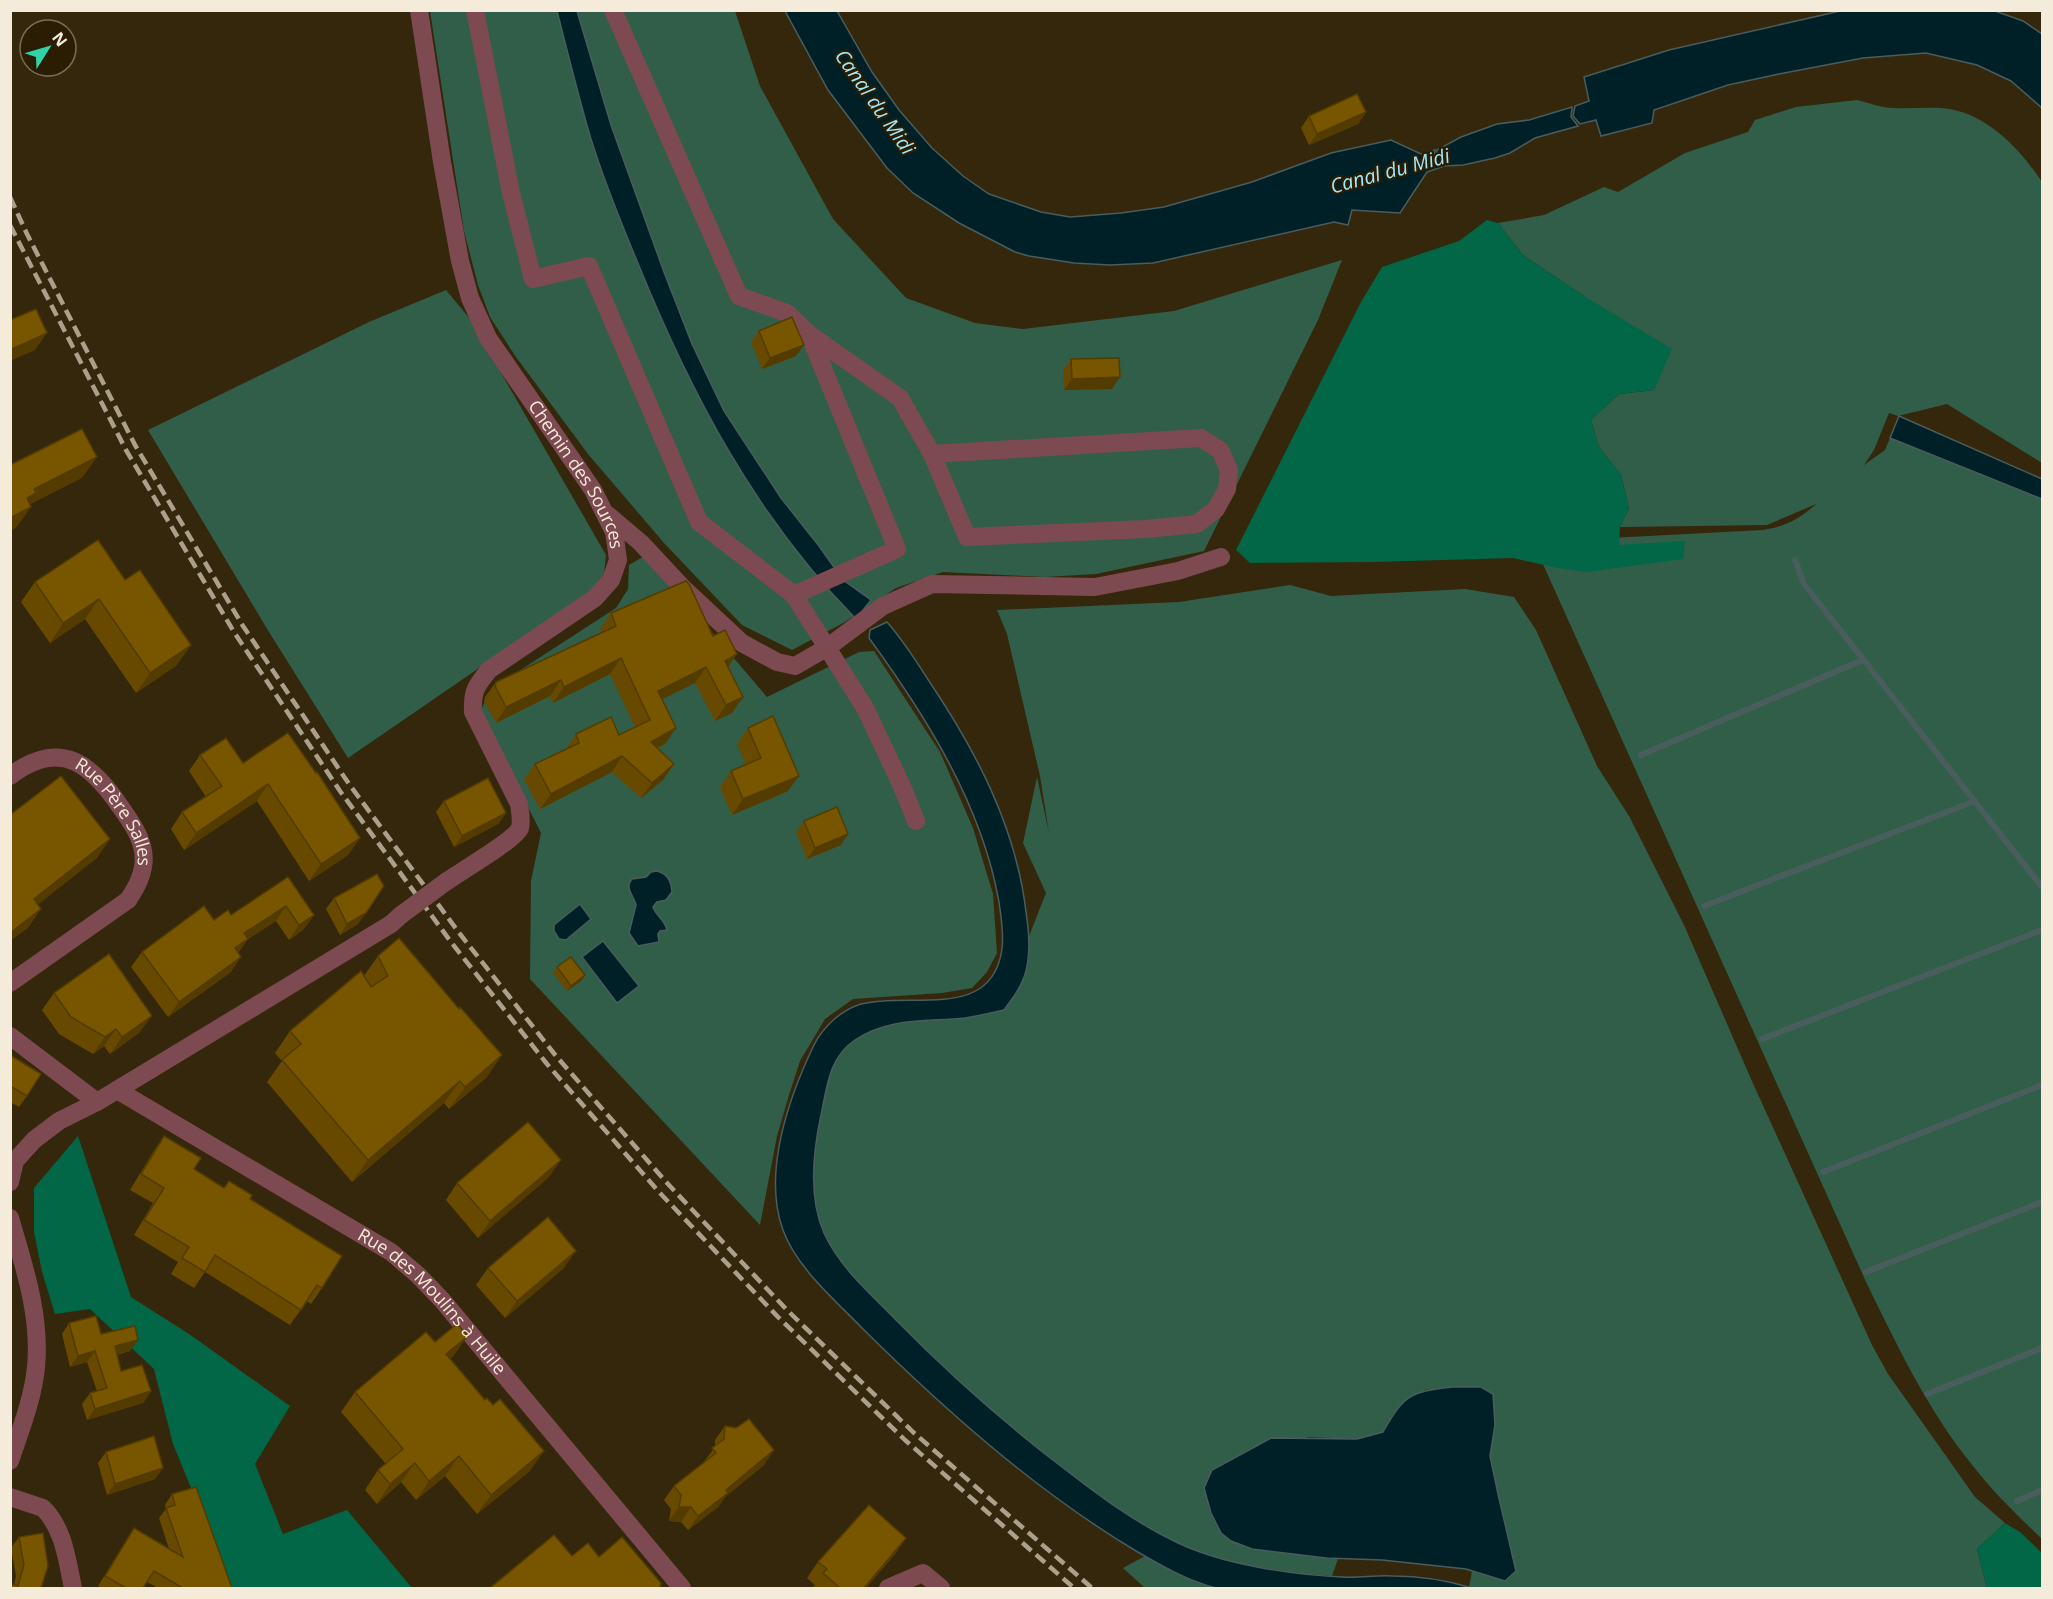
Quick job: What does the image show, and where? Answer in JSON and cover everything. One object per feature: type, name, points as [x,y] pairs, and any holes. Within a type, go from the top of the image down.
[{"type":"street","name":"Chemin des Sources","points":[[117,1090],[391,924],[519,830],[521,818],[519,804],[473,712],[472,697],[477,685],[489,670],[595,598],[611,580],[618,560],[614,532],[593,490],[488,338],[470,298],[460,261],[442,162],[420,10]]},
{"type":"street","points":[[475,10],[511,193],[533,279],[589,266],[699,522],[801,591],[828,647],[865,708],[916,821]]},
{"type":"street","points":[[613,10],[739,296],[787,313],[809,334],[900,398],[932,454],[967,537],[1146,529],[1197,524],[1216,509],[1227,489],[1229,470],[1220,450],[1201,438],[932,454]]},
{"type":"street","points":[[801,591],[897,549],[809,334]]},
{"type":"street","points":[[604,512],[641,543],[681,586],[742,643],[777,662],[795,666],[828,647],[882,606],[932,584],[1095,587],[1178,570],[1221,557]]},
{"type":"street","name":"Rue Père Salles","points":[[10,776],[36,761],[50,758],[77,761],[93,772],[106,786],[134,825],[141,839],[144,866],[136,889],[128,900],[10,983]]},
{"type":"street","points":[[10,1036],[97,1102]]},
{"type":"street","points":[[10,1182],[15,1161],[34,1140],[59,1121],[117,1090]]},
{"type":"street","name":"Rue des Moulins à Huile","points":[[117,1090],[391,1252],[418,1275],[442,1300],[682,1588]]},
{"type":"street","points":[[10,1218],[29,1282],[37,1343],[32,1390],[10,1461]]},
{"type":"street","points":[[10,1497],[44,1508],[47,1512],[63,1539],[73,1588]]},
{"type":"street","points":[[888,1588],[923,1573],[941,1588]]},
{"type":"green space","points":[[430,11],[735,11],[760,86],[833,219],[906,298],[975,323],[1023,329],[1174,311],[1342,260],[1318,320],[1204,551],[1096,574],[1045,577],[943,572],[896,588],[845,622],[792,650],[742,625],[664,543],[588,454],[516,357],[490,317],[478,285],[464,231]]},
{"type":"green space","points":[[1857,100],[1889,108],[1950,109],[1978,119],[2003,136],[2042,182],[2042,463],[1947,404],[1898,416],[1889,413],[1874,450],[1864,465],[1885,450],[1890,438],[2042,499],[2042,1539],[1989,1486],[1957,1445],[1928,1401],[1902,1355],[1867,1284],[1533,542],[1763,530],[1791,522],[1816,504],[1767,525],[1620,527],[1629,508],[1621,475],[1599,447],[1591,420],[1619,394],[1654,390],[1584,296],[1523,255],[1498,223],[1544,215],[1604,187],[1618,192],[1685,153],[1748,132],[1755,120],[1796,107]]},
{"type":"green space","points":[[1487,220],[1498,223],[1523,255],[1584,296],[1672,349],[1654,390],[1619,394],[1591,420],[1599,447],[1621,475],[1629,508],[1620,527],[1619,545],[1685,541],[1683,559],[1587,572],[1513,558],[1250,563],[1236,550],[1361,302],[1382,267],[1459,241]]},
{"type":"green space","points":[[446,290],[470,319],[606,555],[604,574],[591,591],[348,758],[269,632],[148,430],[369,322]]},
{"type":"green space","points":[[646,555],[767,697],[859,652],[874,651],[940,752],[973,828],[993,894],[997,953],[987,972],[972,988],[942,993],[853,999],[825,1019],[800,1061],[789,1095],[777,1136],[760,1225],[530,979],[531,881],[541,833],[480,712],[491,689],[616,608],[628,589],[629,565]]},
{"type":"green space","points":[[1290,585],[1331,596],[1465,589],[1514,597],[1536,630],[1597,766],[1629,816],[1684,925],[1872,1345],[1888,1374],[1975,1497],[2005,1523],[1977,1549],[1987,1588],[1469,1587],[1472,1571],[1505,1581],[1516,1571],[1490,1456],[1495,1425],[1493,1394],[1481,1387],[1425,1390],[1393,1414],[1383,1432],[1357,1439],[1308,1437],[1204,1488],[1211,1513],[1221,1533],[1252,1549],[1338,1559],[1332,1576],[1234,1562],[1178,1543],[1132,1518],[1104,1499],[978,1398],[847,1269],[824,1232],[819,1218],[814,1187],[816,1141],[826,1087],[834,1062],[843,1049],[867,1033],[940,1011],[1023,979],[1028,960],[1029,936],[1046,893],[1023,843],[1037,777],[1049,833],[1040,776],[1007,634],[997,610],[1179,602]]},
{"type":"green space","points":[[78,1136],[131,1297],[192,1336],[290,1406],[255,1464],[283,1534],[347,1510],[412,1588],[232,1588],[173,1444],[154,1369],[90,1309],[55,1314],[42,1272],[34,1232],[34,1188]]},
{"type":"green space","points":[[2005,1523],[2020,1532],[2042,1553],[2042,1588],[1987,1588],[1977,1549]]},
{"type":"green space","points":[[1145,1556],[1182,1575],[1218,1588],[1145,1588],[1123,1568]]},
{"type":"water","points":[[557,11],[577,11],[611,125],[664,272],[692,344],[724,411],[781,498],[843,580],[871,600],[856,619],[820,580],[787,538],[757,496],[703,406],[658,310],[604,179],[588,129]]},
{"type":"water","name":"Canal du Midi","points":[[785,11],[837,11],[872,72],[899,110],[932,148],[963,176],[989,194],[1041,212],[1070,217],[1164,207],[1252,182],[1331,153],[1391,140],[1421,154],[1435,150],[1434,160],[1442,167],[1427,172],[1400,213],[1352,210],[1348,225],[1334,222],[1153,263],[1110,265],[1074,263],[1029,256],[1015,252],[959,223],[913,193],[887,168],[828,90]]},
{"type":"water","points":[[1840,11],[1995,11],[2023,21],[2042,34],[2042,108],[2011,81],[1977,65],[1926,53],[1863,58],[1728,85],[1654,110],[1652,123],[1601,136],[1596,120],[1580,124],[1573,116],[1575,106],[1589,101],[1584,77],[1669,50]]},
{"type":"water","points":[[1572,107],[1571,117],[1578,126],[1535,138],[1510,153],[1463,165],[1444,166],[1436,160],[1437,150],[1461,137],[1497,124],[1529,120]]},
{"type":"water","points":[[1899,416],[2042,479],[2042,499],[1890,438]]},
{"type":"water","points":[[887,622],[945,705],[991,789],[1013,849],[1021,880],[1028,926],[1029,956],[1022,982],[1004,1010],[965,1018],[909,1022],[881,1027],[846,1047],[834,1064],[818,1129],[814,1159],[814,1190],[819,1219],[838,1258],[866,1290],[936,1359],[1018,1432],[1089,1488],[1131,1517],[1176,1542],[1235,1562],[1279,1571],[1342,1577],[1413,1577],[1472,1588],[1233,1590],[1206,1585],[1174,1572],[1099,1528],[993,1448],[894,1360],[841,1307],[807,1270],[789,1244],[777,1208],[775,1184],[777,1160],[781,1136],[796,1088],[822,1032],[833,1020],[861,1004],[881,1001],[946,999],[966,995],[983,987],[995,972],[1002,949],[999,902],[980,831],[931,730],[869,638],[870,630]]},
{"type":"water","points":[[657,871],[666,876],[672,888],[666,900],[657,902],[653,907],[667,930],[660,931],[658,934],[659,942],[638,946],[629,933],[636,905],[629,886],[632,879],[646,877],[651,872]]},
{"type":"water","points":[[580,904],[591,919],[566,940],[559,939],[554,931],[554,925]]},
{"type":"water","points":[[603,941],[639,986],[617,1003],[582,957]]},
{"type":"water","points":[[1452,1387],[1481,1387],[1493,1394],[1495,1425],[1490,1456],[1516,1571],[1505,1581],[1466,1569],[1382,1560],[1326,1558],[1252,1549],[1231,1541],[1221,1533],[1211,1513],[1204,1488],[1212,1470],[1271,1438],[1357,1439],[1383,1432],[1397,1410],[1409,1398],[1426,1391]]},
{"type":"building","points":[[1357,94],[1366,112],[1317,134],[1309,116]]},
{"type":"building","points":[[36,309],[47,333],[10,350],[10,320]]},
{"type":"building","points":[[792,317],[804,345],[770,358],[759,331]]},
{"type":"building","points":[[1119,358],[1120,377],[1072,379],[1071,359]]},
{"type":"building","points":[[82,429],[97,457],[34,489],[36,493],[27,498],[31,507],[10,518],[10,465]]},
{"type":"building","points":[[98,540],[125,580],[140,570],[191,645],[150,673],[99,599],[63,623],[35,582]]},
{"type":"building","points":[[686,581],[713,636],[725,630],[737,654],[725,661],[743,697],[726,705],[706,667],[658,691],[676,728],[651,742],[674,764],[652,783],[622,756],[551,794],[535,764],[579,743],[576,734],[611,717],[619,735],[650,720],[621,658],[564,687],[561,680],[506,707],[495,686],[496,682],[616,626],[611,613]]},
{"type":"building","points":[[773,716],[799,776],[743,799],[731,771],[761,758],[748,728]]},
{"type":"building","points":[[288,733],[317,772],[360,838],[321,864],[268,784],[196,833],[182,812],[222,786],[200,755],[226,738],[243,763]]},
{"type":"building","points":[[61,776],[110,839],[34,899],[41,909],[10,933],[10,815]]},
{"type":"building","points":[[488,778],[506,813],[462,836],[444,801]]},
{"type":"building","points":[[837,807],[848,834],[815,848],[804,821]]},
{"type":"building","points":[[377,874],[384,886],[366,913],[347,924],[334,898]]},
{"type":"building","points":[[288,877],[314,915],[299,925],[286,906],[244,933],[248,939],[235,948],[241,957],[179,1002],[142,952],[204,906],[214,920],[228,910],[231,915]]},
{"type":"building","points":[[399,938],[459,1009],[460,1007],[502,1055],[465,1087],[460,1081],[368,1160],[282,1060],[301,1044],[290,1031],[361,971],[371,987],[388,976],[378,956]]},
{"type":"building","points":[[109,954],[152,1016],[122,1037],[116,1029],[105,1037],[71,1017],[54,993]]},
{"type":"building","points":[[571,957],[585,975],[571,986],[557,967]]},
{"type":"building","points":[[10,1055],[41,1074],[27,1096],[10,1086]]},
{"type":"building","points":[[528,1122],[561,1160],[490,1221],[457,1183]]},
{"type":"building","points":[[164,1136],[201,1158],[194,1169],[224,1188],[229,1181],[252,1195],[250,1199],[342,1256],[322,1288],[317,1285],[301,1310],[215,1255],[205,1272],[182,1258],[189,1247],[144,1220],[164,1188],[141,1174]]},
{"type":"building","points":[[548,1217],[576,1251],[517,1301],[488,1268]]},
{"type":"building","points":[[96,1316],[101,1334],[135,1326],[138,1340],[115,1346],[121,1371],[142,1365],[151,1391],[95,1409],[90,1393],[107,1388],[95,1351],[78,1356],[69,1323]]},
{"type":"building","points":[[457,1324],[468,1336],[446,1354],[485,1400],[487,1398],[493,1405],[500,1399],[544,1451],[491,1495],[459,1456],[429,1481],[415,1463],[390,1484],[378,1470],[403,1449],[355,1392],[426,1332],[435,1342]]},
{"type":"building","points":[[749,1419],[774,1450],[726,1490],[728,1493],[698,1516],[691,1507],[679,1507],[681,1495],[674,1486],[716,1453],[712,1448],[724,1439],[725,1426],[736,1428]]},
{"type":"building","points":[[154,1436],[163,1468],[115,1484],[106,1452]]},
{"type":"building","points":[[196,1487],[232,1588],[181,1588],[154,1571],[143,1588],[126,1588],[105,1576],[134,1528],[183,1557],[166,1508],[175,1505],[172,1494]]},
{"type":"building","points":[[869,1505],[906,1538],[864,1588],[840,1588],[823,1573],[827,1569],[818,1562]]},
{"type":"building","points":[[43,1533],[48,1566],[41,1588],[11,1588],[12,1584],[18,1586],[24,1565],[19,1537]]},
{"type":"building","points":[[554,1535],[572,1556],[588,1543],[599,1557],[622,1537],[661,1583],[660,1588],[490,1588]]},
{"type":"waterway","points":[[1795,560],[1804,584],[2042,887]]},
{"type":"waterway","points":[[1641,755],[1863,660]]},
{"type":"waterway","points":[[1704,906],[1975,801]]},
{"type":"waterway","points":[[1762,1039],[2042,930]]},
{"type":"waterway","points":[[1823,1172],[2042,1085]]},
{"type":"waterway","points":[[1866,1272],[2042,1202]]},
{"type":"waterway","points":[[1927,1394],[2042,1348]]},
{"type":"waterway","points":[[2017,1501],[2042,1490]]},
{"type":"railway","points":[[10,197],[135,445],[243,626],[349,784],[460,934],[556,1056],[668,1184],[786,1309],[913,1432],[1092,1588]]},
{"type":"railway","points":[[10,225],[126,450],[234,632],[340,791],[451,942],[547,1064],[659,1192],[778,1317],[905,1440],[1074,1588]]}]
